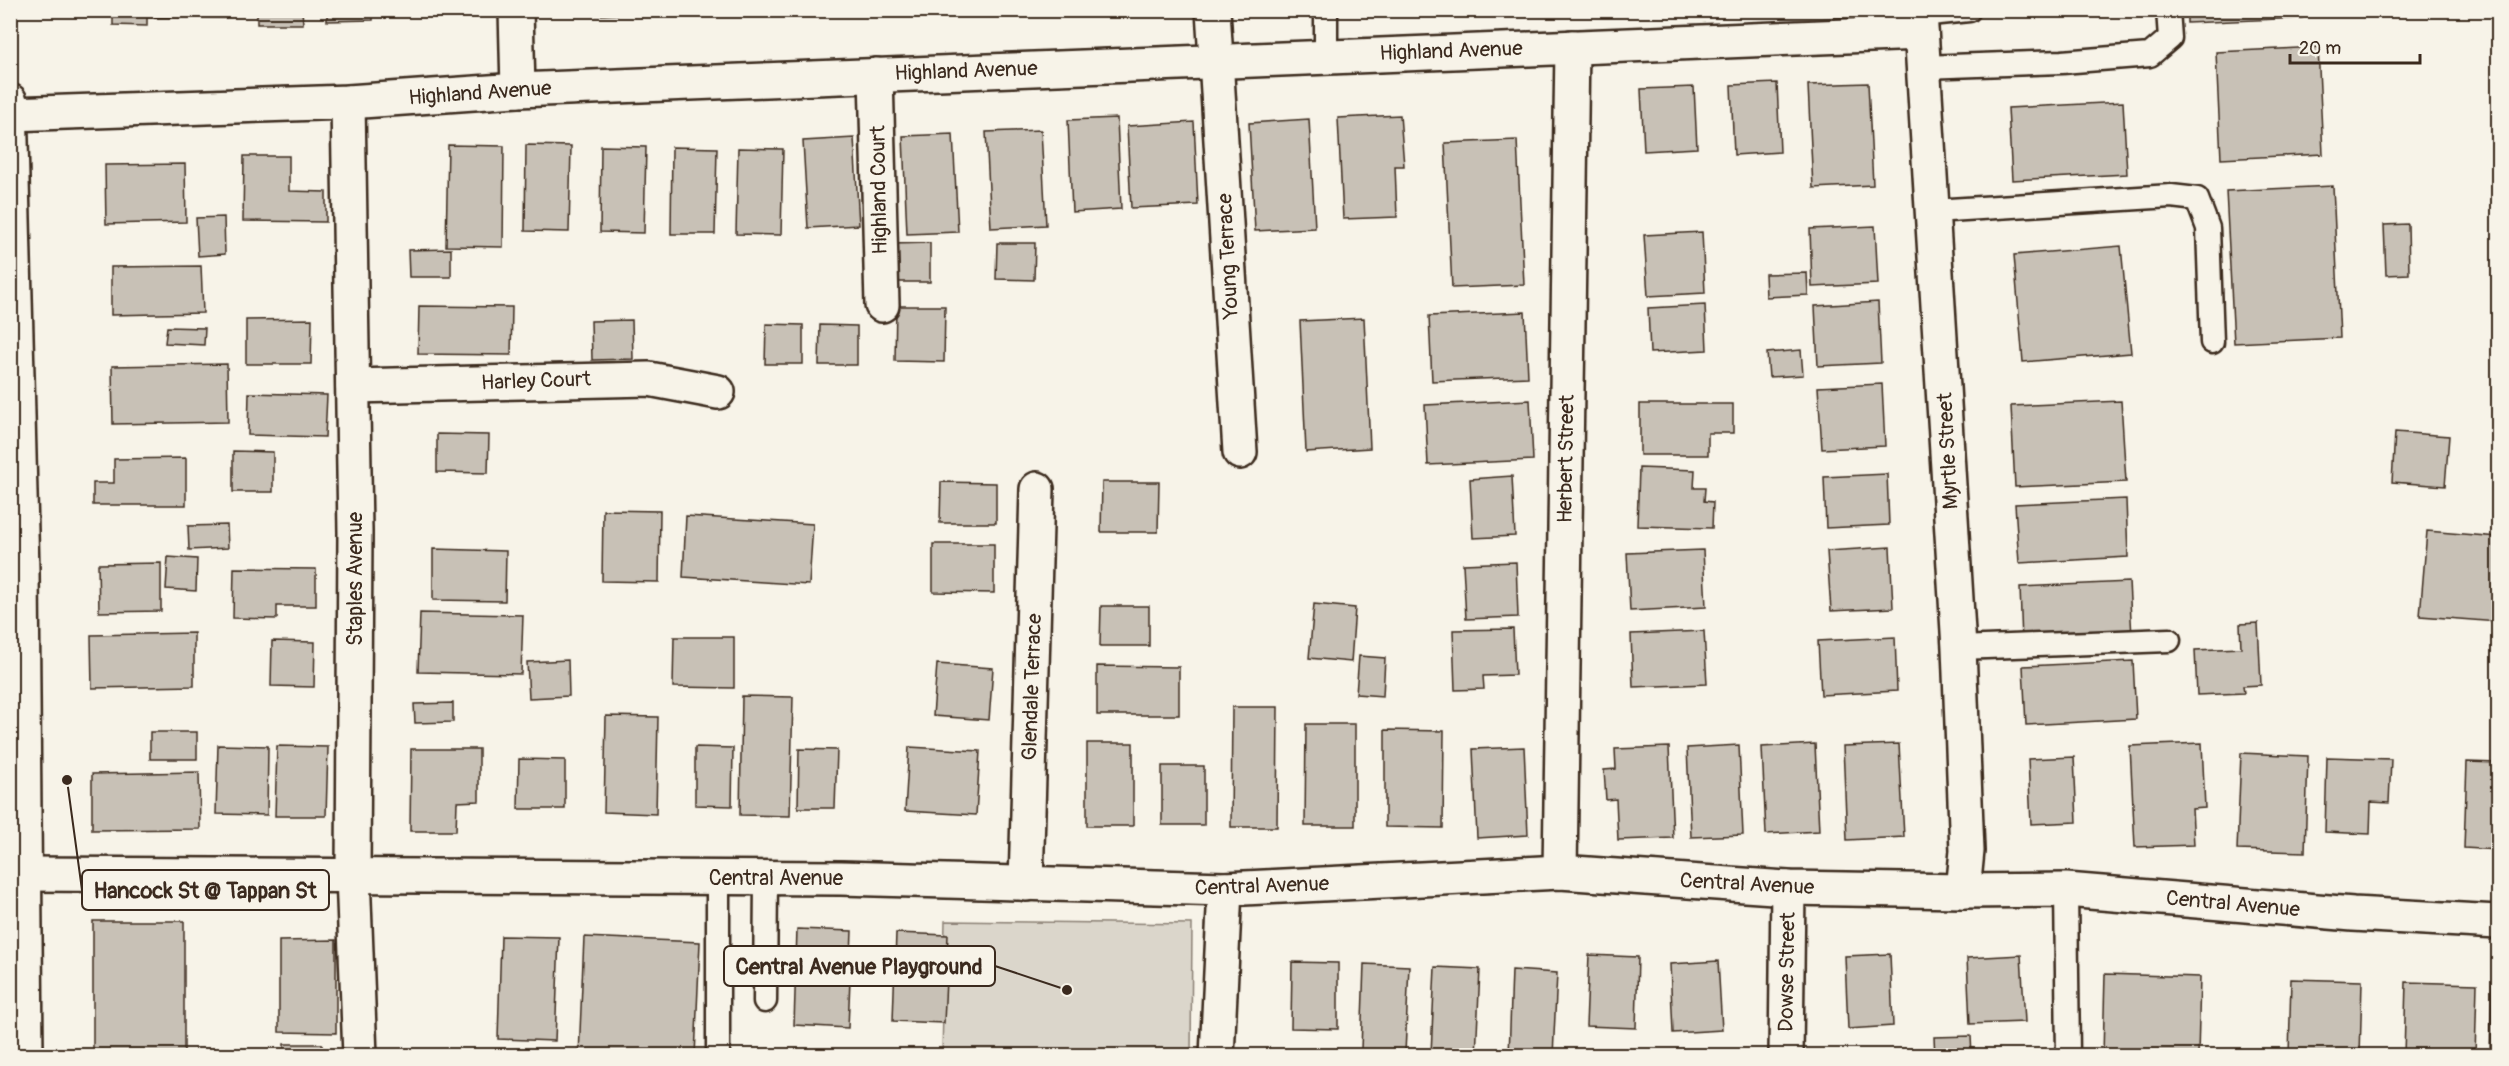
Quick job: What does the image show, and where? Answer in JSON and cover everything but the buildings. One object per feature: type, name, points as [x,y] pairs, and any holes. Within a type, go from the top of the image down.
[{"type":"street","points":[[516,10],[518,90]]},
{"type":"street","name":"Young Terrace","points":[[1213,10],[1240,452]]},
{"type":"street","name":"Highland Avenue","points":[[11,114],[348,102],[518,90],[1572,46],[1920,19]]},
{"type":"street","name":"Myrtle Street","points":[[1920,19],[1959,648],[1966,851],[1963,891]]},
{"type":"street","name":"Herbert Street","points":[[1560,872],[1572,46]]},
{"type":"street","name":"Highland Court","points":[[876,75],[882,304]]},
{"type":"street","points":[[10,101],[17,874],[26,1056]]},
{"type":"street","name":"Staples Avenue","points":[[348,102],[355,532],[354,875],[360,1056]]},
{"type":"street","name":"Harley Court","points":[[353,386],[649,378],[718,392]]},
{"type":"street","name":"Glendale Terrace","points":[[1026,884],[1037,489]]},
{"type":"street","name":"Central Avenue","points":[[17,874],[766,878],[1226,889],[1560,872],[1788,888],[2066,890],[2353,914],[2499,922]]},
{"type":"street","name":"Dowse Street","points":[[1786,1056],[1788,888]]},
{"type":"street","points":[[1217,1056],[1226,889]]},
{"type":"lane","points":[[1326,10],[1326,56]]},
{"type":"lane","points":[[1920,19],[1969,10]]},
{"type":"lane","points":[[1923,67],[2062,62],[2150,55],[2170,38],[2168,10]]},
{"type":"lane","points":[[1933,211],[2171,196],[2197,199],[2208,228],[2212,342]]},
{"type":"lane","points":[[1959,648],[2169,640]]},
{"type":"lane","points":[[718,878],[718,1056]]},
{"type":"lane","points":[[765,1001],[766,878]]},
{"type":"lane","points":[[2066,890],[2068,1056]]},
{"type":"shaded area","points":[[945,921],[1192,924],[1191,1055],[942,1056]]},
{"type":"place","name":"Hancock St @ Tappan St","points":[[67,780]]},
{"type":"place","name":"Central Avenue Playground","points":[[1067,990]]}]
